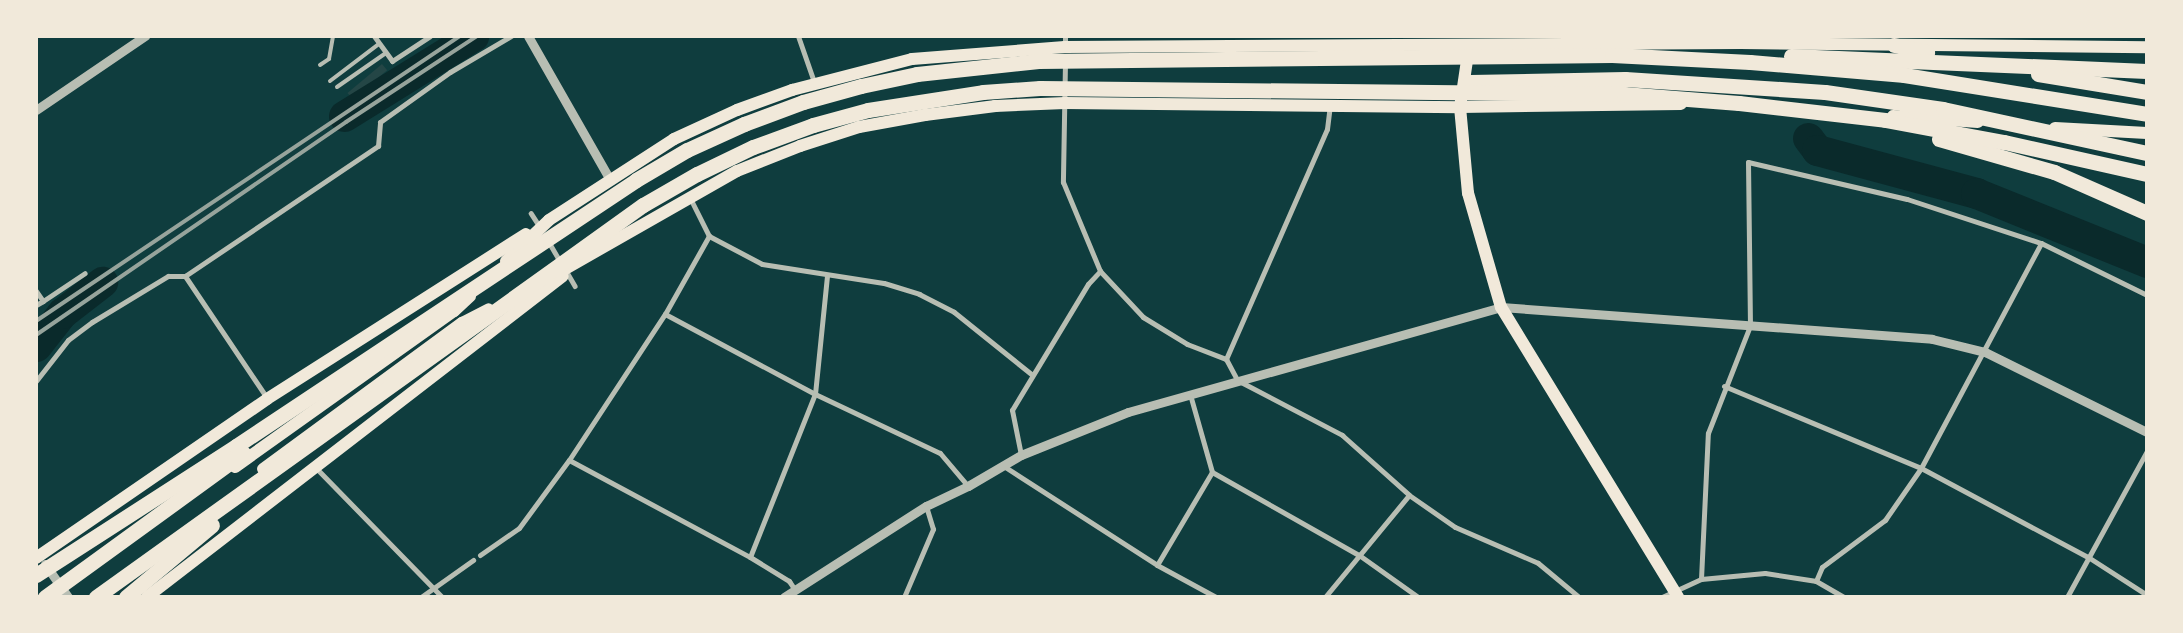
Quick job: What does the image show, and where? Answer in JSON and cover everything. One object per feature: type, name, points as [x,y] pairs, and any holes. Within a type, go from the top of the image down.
[{"type":"highway","points":[[1894,45],[2062,79],[2147,92]]},
{"type":"highway","points":[[1612,55],[1759,62],[1904,76],[2147,114]]},
{"type":"highway","points":[[45,597],[451,308],[636,180],[687,150],[803,102],[917,74],[1055,61],[1612,55],[1826,56],[2147,71]]},
{"type":"highway","points":[[1315,89],[1566,78],[1721,83],[1826,92],[1943,109],[2147,152]]},
{"type":"highway","points":[[96,597],[644,205],[697,174],[753,147],[813,125],[868,110],[983,92],[1106,87],[1615,94],[1748,104],[1947,131],[2147,174]]},
{"type":"highway","points":[[1800,106],[2004,155],[2054,172],[2147,213]]},
{"type":"highway","points":[[2102,131],[2120,165],[2147,186]]},
{"type":"highway","points":[[36,575],[451,308]]},
{"type":"highway","points":[[126,597],[302,450]]},
{"type":"main road","points":[[1470,40],[1460,107],[1468,193],[1501,308],[1671,595]]},
{"type":"main road","points":[[37,555],[267,399],[548,220],[609,178],[674,140],[737,110],[814,82],[912,60],[1065,41],[1738,40],[1894,45],[2092,41],[2147,47]]},
{"type":"main road","points":[[87,597],[462,323],[580,262],[689,196],[737,171],[800,146],[859,127],[995,106],[1065,103],[1460,107],[1800,106],[2147,133]]},
{"type":"main road","points":[[52,597],[451,308],[548,220]]},
{"type":"main road","points":[[147,597],[580,262]]},
{"type":"street","points":[[374,36],[392,61],[430,36]]},
{"type":"street","points":[[36,381],[68,340],[92,322],[168,276],[186,276],[378,146],[380,122],[450,72],[511,36]]},
{"type":"street","points":[[528,36],[609,178]]},
{"type":"street","points":[[798,36],[814,82]]},
{"type":"street","points":[[36,110],[141,38]]},
{"type":"street","points":[[1065,41],[1063,182],[1100,271],[1144,317],[1186,344],[1226,359],[1237,380],[1342,435],[1409,495],[1455,527],[1538,563],[1579,597]]},
{"type":"street","points":[[1226,359],[1328,129],[1330,105]]},
{"type":"street","points":[[1701,579],[1708,433],[1724,386],[1750,326],[1748,162],[1907,199],[2041,243],[2147,295]]},
{"type":"street","points":[[689,196],[709,236],[762,264],[827,276],[884,283],[919,294],[954,312],[1031,374]]},
{"type":"street","points":[[531,213],[575,286]]},
{"type":"street","points":[[480,555],[519,528],[569,460],[665,314],[709,236]]},
{"type":"street","points":[[1816,581],[1822,567],[1885,520],[1922,468],[2041,243]]},
{"type":"street","points":[[1021,455],[1012,410],[1031,374],[1088,284],[1100,271]]},
{"type":"street","points":[[36,305],[85,273]]},
{"type":"street","points":[[186,276],[267,399]]},
{"type":"street","points":[[750,557],[815,394],[827,276]]},
{"type":"street","points":[[36,291],[43,301]]},
{"type":"street","points":[[784,597],[926,506],[968,486],[1021,455],[1128,412],[1237,380],[1501,308],[1932,339],[1985,352],[2147,432]]},
{"type":"street","points":[[665,314],[815,394],[940,453],[968,486]]},
{"type":"street","points":[[1724,386],[1922,468],[2088,557],[2147,595]]},
{"type":"street","points":[[1190,394],[1212,472],[1359,555],[1418,597]]},
{"type":"street","points":[[2067,597],[2147,451]]},
{"type":"street","points":[[569,460],[750,557],[789,581],[795,590]]},
{"type":"street","points":[[1002,466],[1157,565],[1216,597]]},
{"type":"street","points":[[316,468],[432,589],[442,597]]},
{"type":"street","points":[[1157,565],[1212,472]]},
{"type":"street","points":[[1325,597],[1409,495]]},
{"type":"street","points":[[904,597],[933,529],[926,506]]},
{"type":"street","points":[[37,555],[68,597]]},
{"type":"street","points":[[421,597],[473,560]]},
{"type":"street","points":[[1671,595],[1701,579],[1765,573],[1816,581],[1844,597]]},
{"type":"lane","points":[[320,65],[329,59],[333,36]]},
{"type":"lane","points":[[330,81],[379,44]]},
{"type":"lane","points":[[337,88],[386,52]]},
{"type":"shaded area","points":[[382,64],[387,70],[353,99],[348,93]]},
{"type":"waterway","points":[[344,116],[473,36]]},
{"type":"waterway","points":[[1808,138],[1817,150],[1976,193],[2147,262]]},
{"type":"waterway","points":[[36,346],[62,313],[102,282]]},
{"type":"railway","points":[[36,321],[460,36]]},
{"type":"railway","points":[[36,335],[346,122],[477,36]]}]
